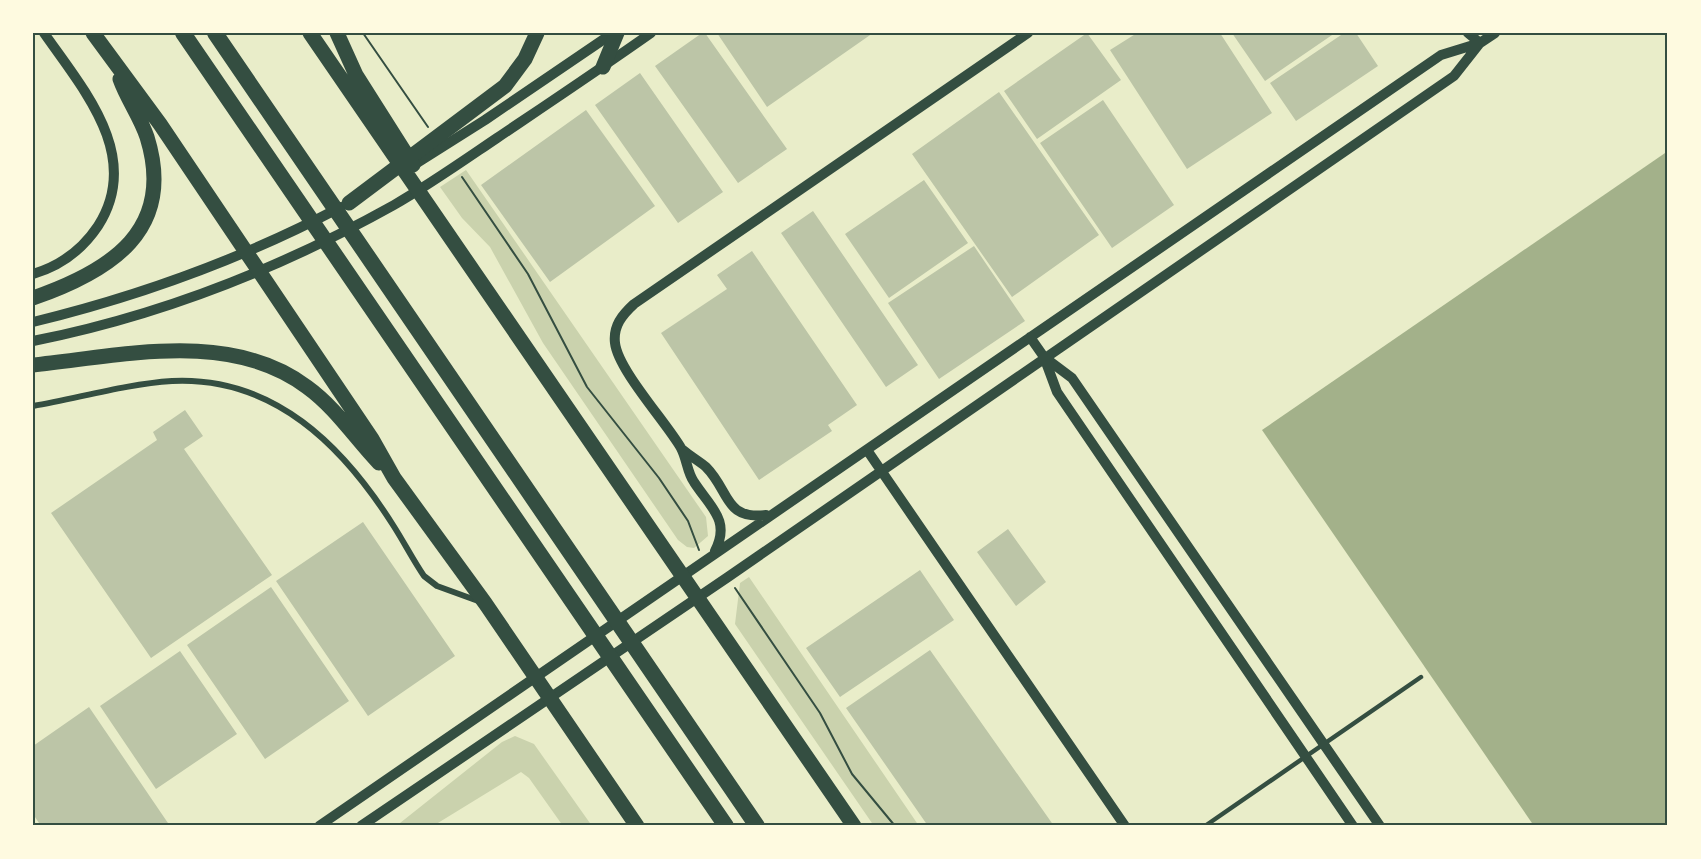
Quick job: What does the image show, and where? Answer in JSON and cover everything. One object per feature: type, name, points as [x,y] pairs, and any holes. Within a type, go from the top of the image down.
[{"type":"highway","points":[[93,33],[114,64],[131,81],[372,439],[394,478],[485,603],[637,826]]},
{"type":"highway","points":[[183,33],[726,826]]},
{"type":"highway","points":[[215,33],[757,826]]},
{"type":"highway","points":[[310,33],[384,132],[434,213],[854,826]]},
{"type":"highway","points":[[337,33],[384,132]]},
{"type":"highway","points":[[349,203],[505,86],[525,59],[537,33]]},
{"type":"highway","points":[[603,67],[615,33]]},
{"type":"highway","points":[[33,298],[75,282],[106,265],[136,237],[149,212],[155,178],[151,150],[141,121],[114,64]]},
{"type":"highway","points":[[33,365],[181,351],[221,353],[254,361],[292,378],[320,398],[394,478]]},
{"type":"street","points":[[33,274],[61,262],[93,232],[108,206],[114,174],[113,155],[104,123],[44,33]]},
{"type":"street","points":[[33,322],[136,294],[277,239],[349,203],[467,132],[615,33]]},
{"type":"street","points":[[33,341],[95,328],[174,303],[304,250],[403,199],[651,33]]},
{"type":"street","points":[[770,514],[750,516],[737,512],[706,468],[683,450],[619,357],[615,345],[616,329],[624,313],[1028,33]]},
{"type":"street","points":[[1468,33],[1478,38]]},
{"type":"street","points":[[319,826],[682,574],[867,450],[1441,55],[1495,33]]},
{"type":"street","points":[[366,825],[1454,76],[1478,38]]},
{"type":"street","points":[[1030,338],[1044,357],[1057,392],[1353,826]]},
{"type":"street","points":[[1044,357],[1072,378],[1380,826]]},
{"type":"street","points":[[33,406],[174,381],[210,382],[262,396],[297,416],[338,451],[388,518],[424,576],[437,586],[485,603]]},
{"type":"street","points":[[683,450],[692,480],[722,525],[720,541],[714,553]]},
{"type":"street","points":[[867,450],[1125,826]]},
{"type":"lane","points":[[1205,826],[1421,677]]},
{"type":"path","points":[[363,33],[434,136]]},
{"type":"path","points":[[459,172],[528,274],[587,387],[659,478],[688,521],[703,560]]},
{"type":"path","points":[[728,577],[820,714],[852,774],[895,826]]},
{"type":"shaded area","points":[[1668,151],[1668,826],[1534,826],[1262,430]]},
{"type":"shaded area","points":[[466,170],[706,517],[708,536],[694,548],[687,547],[678,540],[543,343],[490,247],[462,218],[440,187]]},
{"type":"shaded area","points":[[749,577],[919,826],[874,826],[735,624],[740,583]]},
{"type":"shaded area","points":[[515,736],[534,744],[592,826],[563,826],[529,778],[521,772],[433,826],[402,826],[400,823],[502,742]]},
{"type":"building","points":[[705,33],[787,149],[738,183],[655,66]]},
{"type":"building","points":[[717,33],[873,33],[767,107]]},
{"type":"building","points":[[1087,33],[1121,80],[1037,139],[1004,91]]},
{"type":"building","points":[[1137,33],[1220,33],[1272,113],[1187,169],[1110,50]]},
{"type":"building","points":[[1232,33],[1335,33],[1265,81]]},
{"type":"building","points":[[1344,33],[1356,33],[1378,66],[1296,121],[1270,83]]},
{"type":"building","points":[[640,73],[723,192],[678,223],[595,105]]},
{"type":"building","points":[[999,92],[1099,235],[1012,297],[912,154]]},
{"type":"building","points":[[1103,100],[1174,205],[1112,248],[1040,143]]},
{"type":"building","points":[[586,110],[655,206],[550,282],[481,185]]},
{"type":"building","points":[[924,180],[968,243],[889,298],[845,234]]},
{"type":"building","points":[[813,211],[918,365],[886,387],[781,233]]},
{"type":"building","points":[[974,246],[1025,321],[939,379],[888,303]]},
{"type":"building","points":[[752,251],[857,405],[828,425],[832,431],[759,480],[661,333],[727,289],[717,275]]},
{"type":"building","points":[[185,410],[203,436],[184,449],[272,575],[151,658],[51,513],[157,440],[153,432]]},
{"type":"building","points":[[363,522],[455,656],[368,716],[276,581]]},
{"type":"building","points":[[1008,529],[1046,582],[1016,606],[977,552]]},
{"type":"building","points":[[920,570],[954,620],[840,697],[806,648]]},
{"type":"building","points":[[271,587],[349,701],[265,759],[187,645]]},
{"type":"building","points":[[930,650],[1054,826],[928,826],[846,708]]},
{"type":"building","points":[[180,651],[237,734],[156,789],[100,706]]},
{"type":"building","points":[[89,707],[170,826],[41,826],[33,814],[33,746]]}]
